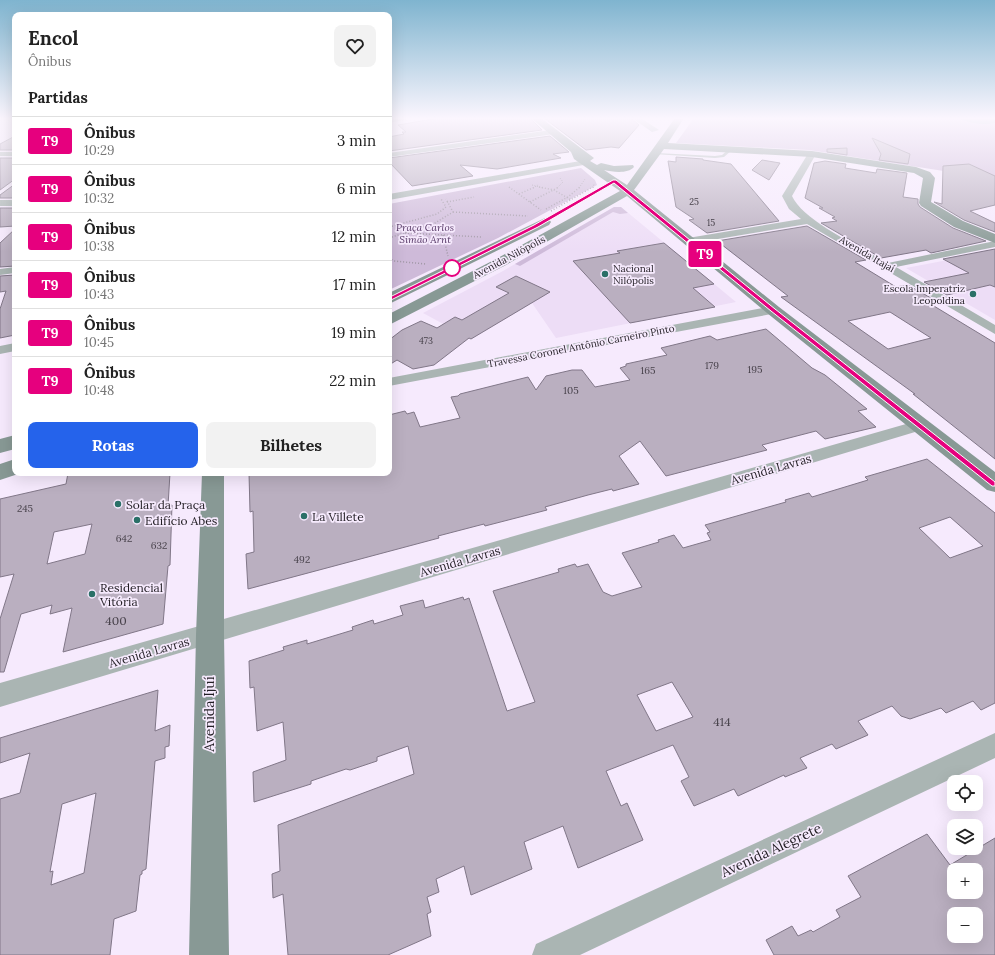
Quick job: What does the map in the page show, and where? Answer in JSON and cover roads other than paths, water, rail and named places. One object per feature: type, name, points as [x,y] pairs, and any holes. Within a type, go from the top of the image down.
[{"type":"street","points":[[392,196],[583,163]]},
{"type":"street","points":[[587,163],[628,191],[773,310],[995,484]]},
{"type":"street","points":[[595,163],[601,166],[614,169],[631,164],[603,190],[628,191]]},
{"type":"street","points":[[628,191],[651,163]]},
{"type":"street","name":"Avenida Itajaí","points":[[807,163],[787,196],[792,207],[809,221],[995,330]]},
{"type":"street","points":[[868,163],[916,170],[926,174],[929,178],[925,203],[940,214],[959,224],[995,239]]},
{"type":"street","points":[[601,166],[614,181]]},
{"type":"street","name":"Avenida Nilópolis","points":[[392,318],[508,258],[628,191]]},
{"type":"street","points":[[0,203],[12,203]]},
{"type":"street","name":"Avenida Nilópolis","points":[[392,297],[548,213]]},
{"type":"street","points":[[688,241],[809,221]]},
{"type":"street","points":[[887,266],[995,244]]},
{"type":"street","points":[[0,272],[12,270]]},
{"type":"street","name":"Travessa Coronel Antônio Carneiro Pinto","points":[[392,381],[773,310]]},
{"type":"street","points":[[0,350],[12,348]]},
{"type":"street","name":"Avenida Lavras","points":[[0,695],[920,425]]},
{"type":"street","points":[[0,446],[12,443]]},
{"type":"street","points":[[0,472],[12,468]]},
{"type":"street","name":"Avenida Ijuí","points":[[208,955],[210,634],[214,476]]},
{"type":"street","name":"Avenida Alegrete","points":[[547,955],[995,745]]},
{"type":"place","name":"Nacional Nilópolis","points":[[605,274]]},
{"type":"place","name":"Escola Imperatriz Leopoldina","points":[[973,294]]},
{"type":"place","name":"Solar da Praça","points":[[118,504]]},
{"type":"place","name":"La Villete","points":[[304,516]]},
{"type":"place","name":"Edifício Abes","points":[[137,520]]},
{"type":"place","name":"Residencial Vitória","points":[[92,594]]},
{"type":"park label","name":"Praça Carlos Simão Arnt","points":[[425,232]]}]
